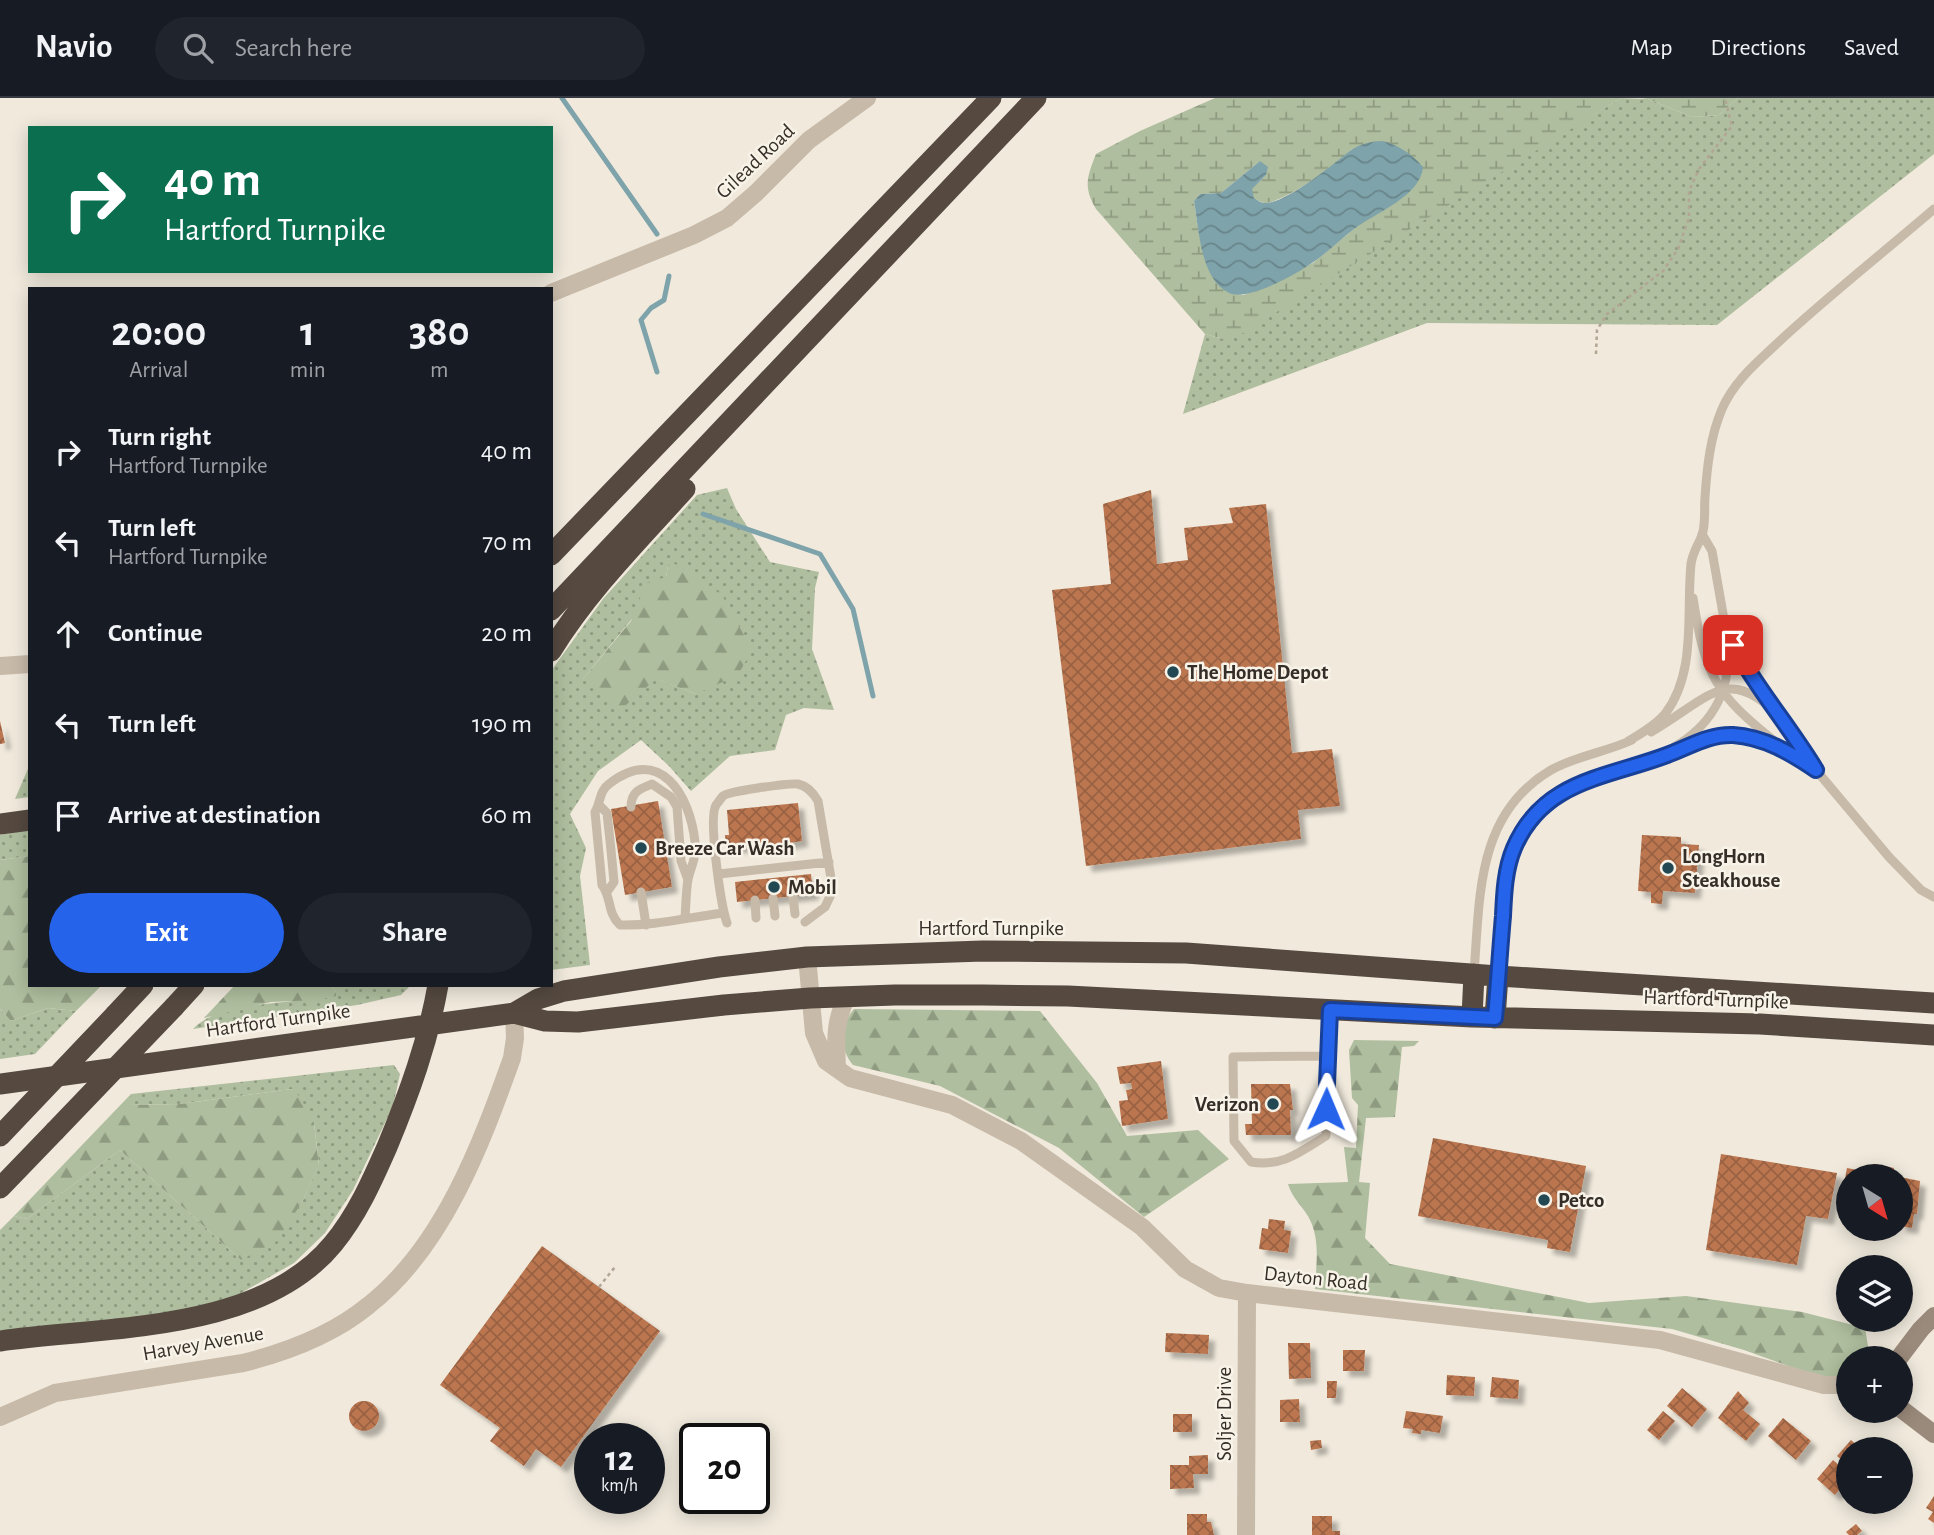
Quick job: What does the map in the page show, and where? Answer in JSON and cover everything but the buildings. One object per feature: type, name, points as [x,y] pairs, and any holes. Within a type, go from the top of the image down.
[{"type":"highway","points":[[553,553],[991,98]]},
{"type":"highway","points":[[553,608],[1036,98]]},
{"type":"highway","points":[[553,648],[567,625],[617,563],[705,468],[793,354]]},
{"type":"highway","points":[[553,548],[585,520]]},
{"type":"highway","points":[[0,824],[28,820]]},
{"type":"highway","name":"Hartford Turnpike","points":[[514,1013],[538,999],[572,989],[719,967],[807,957],[983,951],[1186,953],[1498,976],[1934,1003]]},
{"type":"highway","points":[[1472,1017],[1474,974]]},
{"type":"highway","points":[[1495,1018],[1498,976]]},
{"type":"highway","points":[[0,1136],[141,987]]},
{"type":"highway","points":[[0,1188],[192,987]]},
{"type":"highway","points":[[0,1341],[197,1318],[273,1292],[306,1270],[332,1246],[353,1217],[371,1182],[419,1066],[438,987]]},
{"type":"highway","name":"Hartford Turnpike","points":[[0,1084],[514,1013],[545,1021],[578,1022],[724,1005],[846,997],[1068,996],[1495,1018],[1760,1024],[1934,1035]]},
{"type":"street","name":"Gilead Road","points":[[553,292],[694,236],[727,218],[756,193],[808,140],[867,98]]},
{"type":"street","points":[[0,666],[28,664]]},
{"type":"street","points":[[807,957],[814,1033],[826,1061],[837,1069]]},
{"type":"street","points":[[837,1069],[835,1041],[838,1013],[846,997]]},
{"type":"street","name":"Harvey Avenue","points":[[0,1417],[55,1393],[268,1357],[331,1330],[368,1306],[394,1283],[414,1258],[455,1196],[512,1058],[515,1038],[514,1013]]},
{"type":"street","name":"Dayton Road","points":[[837,1069],[850,1078],[952,1105],[1021,1141],[1142,1227],[1185,1269],[1219,1287],[1247,1293],[1660,1340],[1824,1385],[1836,1385]]},
{"type":"street","name":"Soljer Drive","points":[[1247,1293],[1247,1535]]},
{"type":"street","points":[[1908,1346],[1934,1316]]},
{"type":"street","points":[[1913,1418],[1934,1434]]},
{"type":"lane","points":[[1627,742],[1664,715],[1676,696],[1682,677],[1687,648],[1691,565],[1694,549],[1702,534],[1708,462],[1722,409],[1737,383],[1755,364],[1934,209]]},
{"type":"lane","points":[[1635,766],[1656,757],[1697,732],[1711,715],[1722,690],[1728,646],[1712,551],[1702,534]]},
{"type":"lane","points":[[1691,565],[1701,646],[1708,669],[1746,718],[1816,770]]},
{"type":"lane","points":[[1724,619],[1733,645],[1744,664],[1789,726],[1816,770],[1900,871],[1921,890],[1934,897]]},
{"type":"lane","points":[[1474,974],[1483,872],[1490,842],[1505,813],[1526,788],[1551,770],[1653,731],[1699,700],[1722,690],[1742,691],[1758,699],[1774,710],[1789,726]]},
{"type":"lane","points":[[1498,976],[1507,876],[1513,850],[1525,826],[1542,806],[1563,791],[1586,780],[1635,766],[1710,737],[1751,737],[1795,756]]},
{"type":"lane","points":[[685,917],[688,880],[695,859],[691,813],[672,781],[655,771],[638,770],[608,784],[600,794],[599,805],[594,811],[602,885],[607,892],[609,911],[620,925],[646,925],[724,913]]},
{"type":"lane","points":[[631,807],[631,799],[636,790],[652,784],[671,796],[677,807],[681,861],[688,880]]},
{"type":"lane","points":[[727,923],[713,813],[716,804],[723,796],[734,792],[797,784],[805,787],[818,802],[833,890],[825,907],[805,922]]},
{"type":"lane","points":[[719,874],[752,875],[790,871],[829,862]]},
{"type":"lane","points":[[641,892],[646,925]]},
{"type":"lane","points":[[793,896],[795,914]]},
{"type":"lane","points":[[773,898],[775,916]]},
{"type":"lane","points":[[755,900],[756,918]]},
{"type":"lane","points":[[1327,1056],[1233,1057],[1234,1141],[1251,1163],[1265,1164],[1287,1160],[1326,1136],[1330,1010]]},
{"type":"path","points":[[1596,354],[1597,330],[1607,314],[1663,271],[1678,249],[1689,218],[1689,191],[1699,169],[1732,126],[1726,98]]},
{"type":"path","points":[[599,1287],[615,1267]]},
{"type":"green space","points":[[1215,98],[1621,98],[1235,338],[1223,339],[1205,334],[1096,209],[1089,194],[1090,169],[1096,154]],"holes":[[[1352,149],[1355,228],[1313,263],[1244,295],[1230,292],[1211,274],[1201,244],[1194,201],[1200,194],[1221,193],[1260,161],[1266,175],[1251,189],[1254,198],[1264,203],[1272,202],[1310,182]]]},
{"type":"green space","points":[[1621,98],[1648,99],[1692,117],[1719,115],[1738,98],[1934,98],[1934,154],[1717,325],[1427,323],[1183,414],[1205,334],[1223,339]]},
{"type":"green space","points":[[1640,98],[1738,98],[1719,115],[1692,117]]},
{"type":"green space","points":[[727,488],[736,509],[770,562],[819,572],[815,588],[812,649],[834,710],[804,708],[786,715],[775,750],[730,756],[691,791],[641,740],[598,771],[570,814],[586,848],[580,876],[590,965],[553,970],[553,668],[603,599],[697,495]],"holes":[[[669,561],[696,694],[657,679],[583,679],[666,577]]]},
{"type":"green space","points":[[669,560],[722,595],[752,650],[738,675],[696,694],[656,679],[619,711],[583,679],[631,621],[646,583],[666,577]]},
{"type":"green space","points":[[28,769],[28,797],[15,799]]},
{"type":"green space","points":[[28,829],[28,856],[0,860],[0,835]]},
{"type":"green space","points":[[28,856],[28,987],[100,987],[76,1011],[48,1008],[11,1021],[0,1009],[0,860]]},
{"type":"green space","points":[[233,987],[332,987],[336,992],[336,996],[318,1000],[271,1002],[204,1018]]},
{"type":"green space","points":[[332,987],[409,987],[401,995],[357,1005],[193,1029],[206,1019],[241,1007],[320,997],[336,992]]},
{"type":"green space","points":[[48,1008],[76,1011],[35,1054],[0,1059],[0,1009],[11,1021]]},
{"type":"green space","points":[[854,1009],[1040,1011],[1097,1083],[1127,1136],[1198,1130],[1229,1159],[1144,1217],[1059,1148],[940,1086],[853,1065],[845,1052],[843,1037],[846,1022]]},
{"type":"green space","points":[[1354,1040],[1419,1041],[1414,1046],[1402,1047],[1395,1117],[1366,1118],[1359,1182],[1370,1183],[1365,1238],[1390,1264],[1589,1303],[1686,1296],[1802,1312],[1836,1321],[1836,1332],[1866,1332],[1868,1346],[1836,1346],[1836,1380],[1824,1379],[1744,1350],[1672,1329],[1315,1289],[1317,1255],[1314,1230],[1288,1184],[1348,1182],[1344,1147],[1356,1148],[1358,1105],[1352,1098],[1349,1050]]},
{"type":"green space","points":[[394,1065],[400,1074],[393,1106],[353,1190],[325,1233],[294,1263],[241,1293],[192,1311],[0,1334],[0,1230],[14,1216],[27,1219],[120,1150],[241,1260],[302,1202],[319,1165],[314,1123],[292,1089],[180,1104],[127,1105],[131,1094]]},
{"type":"green space","points":[[292,1089],[300,1097],[314,1123],[319,1166],[302,1202],[277,1241],[241,1260],[120,1150],[27,1219],[14,1216],[131,1094],[128,1105],[180,1104]]},
{"type":"water","points":[[1382,141],[1405,151],[1423,167],[1414,187],[1406,195],[1284,280],[1248,294],[1229,293],[1219,286],[1206,265],[1200,239],[1194,201],[1200,194],[1221,193],[1260,161],[1268,167],[1266,175],[1252,189],[1254,198],[1263,203],[1273,202],[1309,182],[1355,148]]},
{"type":"waterway","points":[[562,98],[657,234]]},
{"type":"waterway","points":[[657,372],[641,320],[651,308],[664,300],[669,276]]},
{"type":"waterway","points":[[703,514],[820,554],[853,609],[873,696]]},
{"type":"place","name":"The Home Depot","points":[[1173,672]]},
{"type":"place","name":"Breeze Car Wash","points":[[641,848]]},
{"type":"place","name":"LongHorn Steakhouse","points":[[1668,868]]},
{"type":"place","name":"Mobil","points":[[774,887]]},
{"type":"place","name":"Verizon","points":[[1273,1104]]},
{"type":"place","name":"Petco","points":[[1544,1200]]},
{"type":"route","points":[[1326,1109],[1330,1010],[1495,1018],[1503,905],[1513,850],[1525,826],[1542,806],[1563,791],[1586,780],[1635,766],[1710,737],[1730,735],[1751,737],[1770,744],[1816,770],[1733,645]]}]
